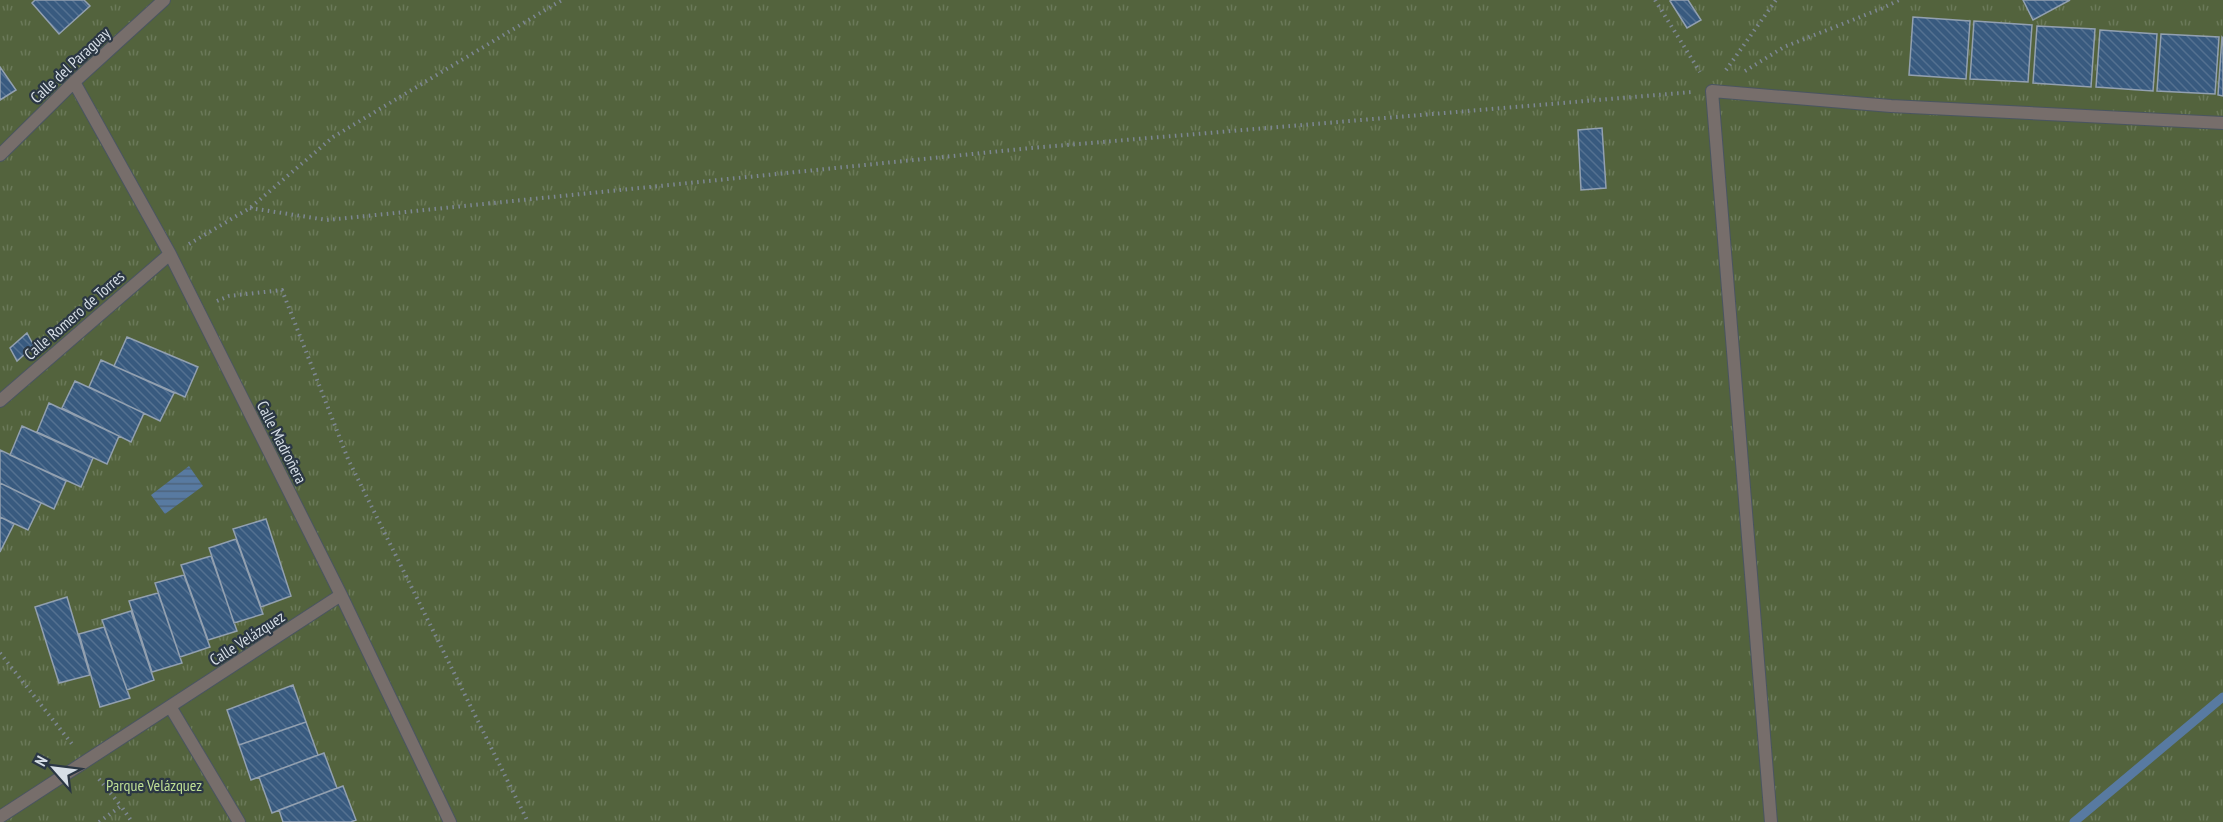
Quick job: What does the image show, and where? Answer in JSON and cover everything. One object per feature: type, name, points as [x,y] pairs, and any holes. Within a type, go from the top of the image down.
[{"type":"street","name":"Calle del Paraguay","points":[[0,155],[74,82],[164,0]]},
{"type":"street","name":"Calle Madroñera","points":[[74,82],[170,254],[341,595],[450,822]]},
{"type":"street","points":[[1771,822],[1712,91],[1891,106],[2223,123]]},
{"type":"street","name":"Calle Romero de Torres","points":[[0,401],[170,254]]},
{"type":"street","name":"Calle Velázquez","points":[[0,817],[171,708],[341,595]]},
{"type":"street","points":[[171,708],[239,822]]},
{"type":"path","points":[[170,254],[250,208],[333,137],[562,0]]},
{"type":"path","points":[[1655,0],[1712,91]]},
{"type":"path","points":[[1712,91],[1776,0]]},
{"type":"path","points":[[250,208],[327,219],[1031,148],[1712,91],[1784,47],[1899,0]]},
{"type":"path","points":[[201,316],[218,300],[229,296],[282,290],[348,459],[528,822]]},
{"type":"path","points":[[0,653],[132,822]]},
{"type":"path","points":[[99,822],[121,806]]},
{"type":"green space","name":"Parque Velázquez","points":[[0,0],[2223,0],[2223,822],[0,822]]},
{"type":"water","points":[[189,466],[203,486],[165,514],[151,495]]},
{"type":"building","points":[[35,0],[84,0],[90,6],[59,34],[32,3]]},
{"type":"building","points":[[1688,0],[1701,20],[1687,28],[1670,1]]},
{"type":"building","points":[[2023,0],[2070,0],[2033,20]]},
{"type":"building","points":[[1913,17],[1970,21],[1966,79],[1909,75]]},
{"type":"building","points":[[1974,21],[2032,25],[2028,82],[1970,79]]},
{"type":"building","points":[[2037,26],[2095,29],[2091,87],[2033,83]]},
{"type":"building","points":[[2100,30],[2157,34],[2153,91],[2096,87]]},
{"type":"building","points":[[2161,34],[2219,37],[2215,94],[2157,91]]},
{"type":"building","points":[[2223,38],[2223,96],[2218,95]]},
{"type":"building","points":[[0,67],[16,90],[0,100]]},
{"type":"building","points":[[1602,128],[1606,188],[1581,190],[1578,130]]},
{"type":"building","points":[[27,333],[34,346],[17,361],[10,348]]},
{"type":"building","points":[[127,337],[198,367],[185,397],[114,366]]},
{"type":"building","points":[[101,360],[174,393],[160,421],[89,387]]},
{"type":"building","points":[[75,381],[144,413],[131,442],[62,408]]},
{"type":"building","points":[[49,403],[119,436],[107,464],[37,432]]},
{"type":"building","points":[[22,426],[93,458],[81,487],[10,455]]},
{"type":"building","points":[[0,450],[66,481],[54,509],[0,483]]},
{"type":"building","points":[[0,483],[41,503],[28,530],[0,517]]},
{"type":"building","points":[[0,517],[14,524],[0,552]]},
{"type":"building","points":[[266,519],[291,596],[261,607],[233,529]]},
{"type":"building","points":[[236,539],[263,614],[234,623],[209,548]]},
{"type":"building","points":[[211,556],[237,631],[208,640],[181,565]]},
{"type":"building","points":[[184,575],[210,647],[180,657],[155,583]]},
{"type":"building","points":[[158,593],[182,663],[152,672],[129,601]]},
{"type":"building","points":[[67,597],[90,675],[59,683],[35,607]]},
{"type":"building","points":[[131,611],[154,680],[127,690],[102,620]]},
{"type":"building","points":[[104,627],[130,698],[100,707],[79,634]]},
{"type":"building","points":[[293,685],[306,722],[239,745],[227,710]]},
{"type":"building","points":[[306,722],[318,755],[251,780],[239,745]]},
{"type":"building","points":[[324,753],[337,788],[272,813],[259,777]]},
{"type":"building","points":[[343,786],[356,820],[351,822],[283,822],[279,810]]},
{"type":"waterway","points":[[2074,822],[2223,697]]}]
